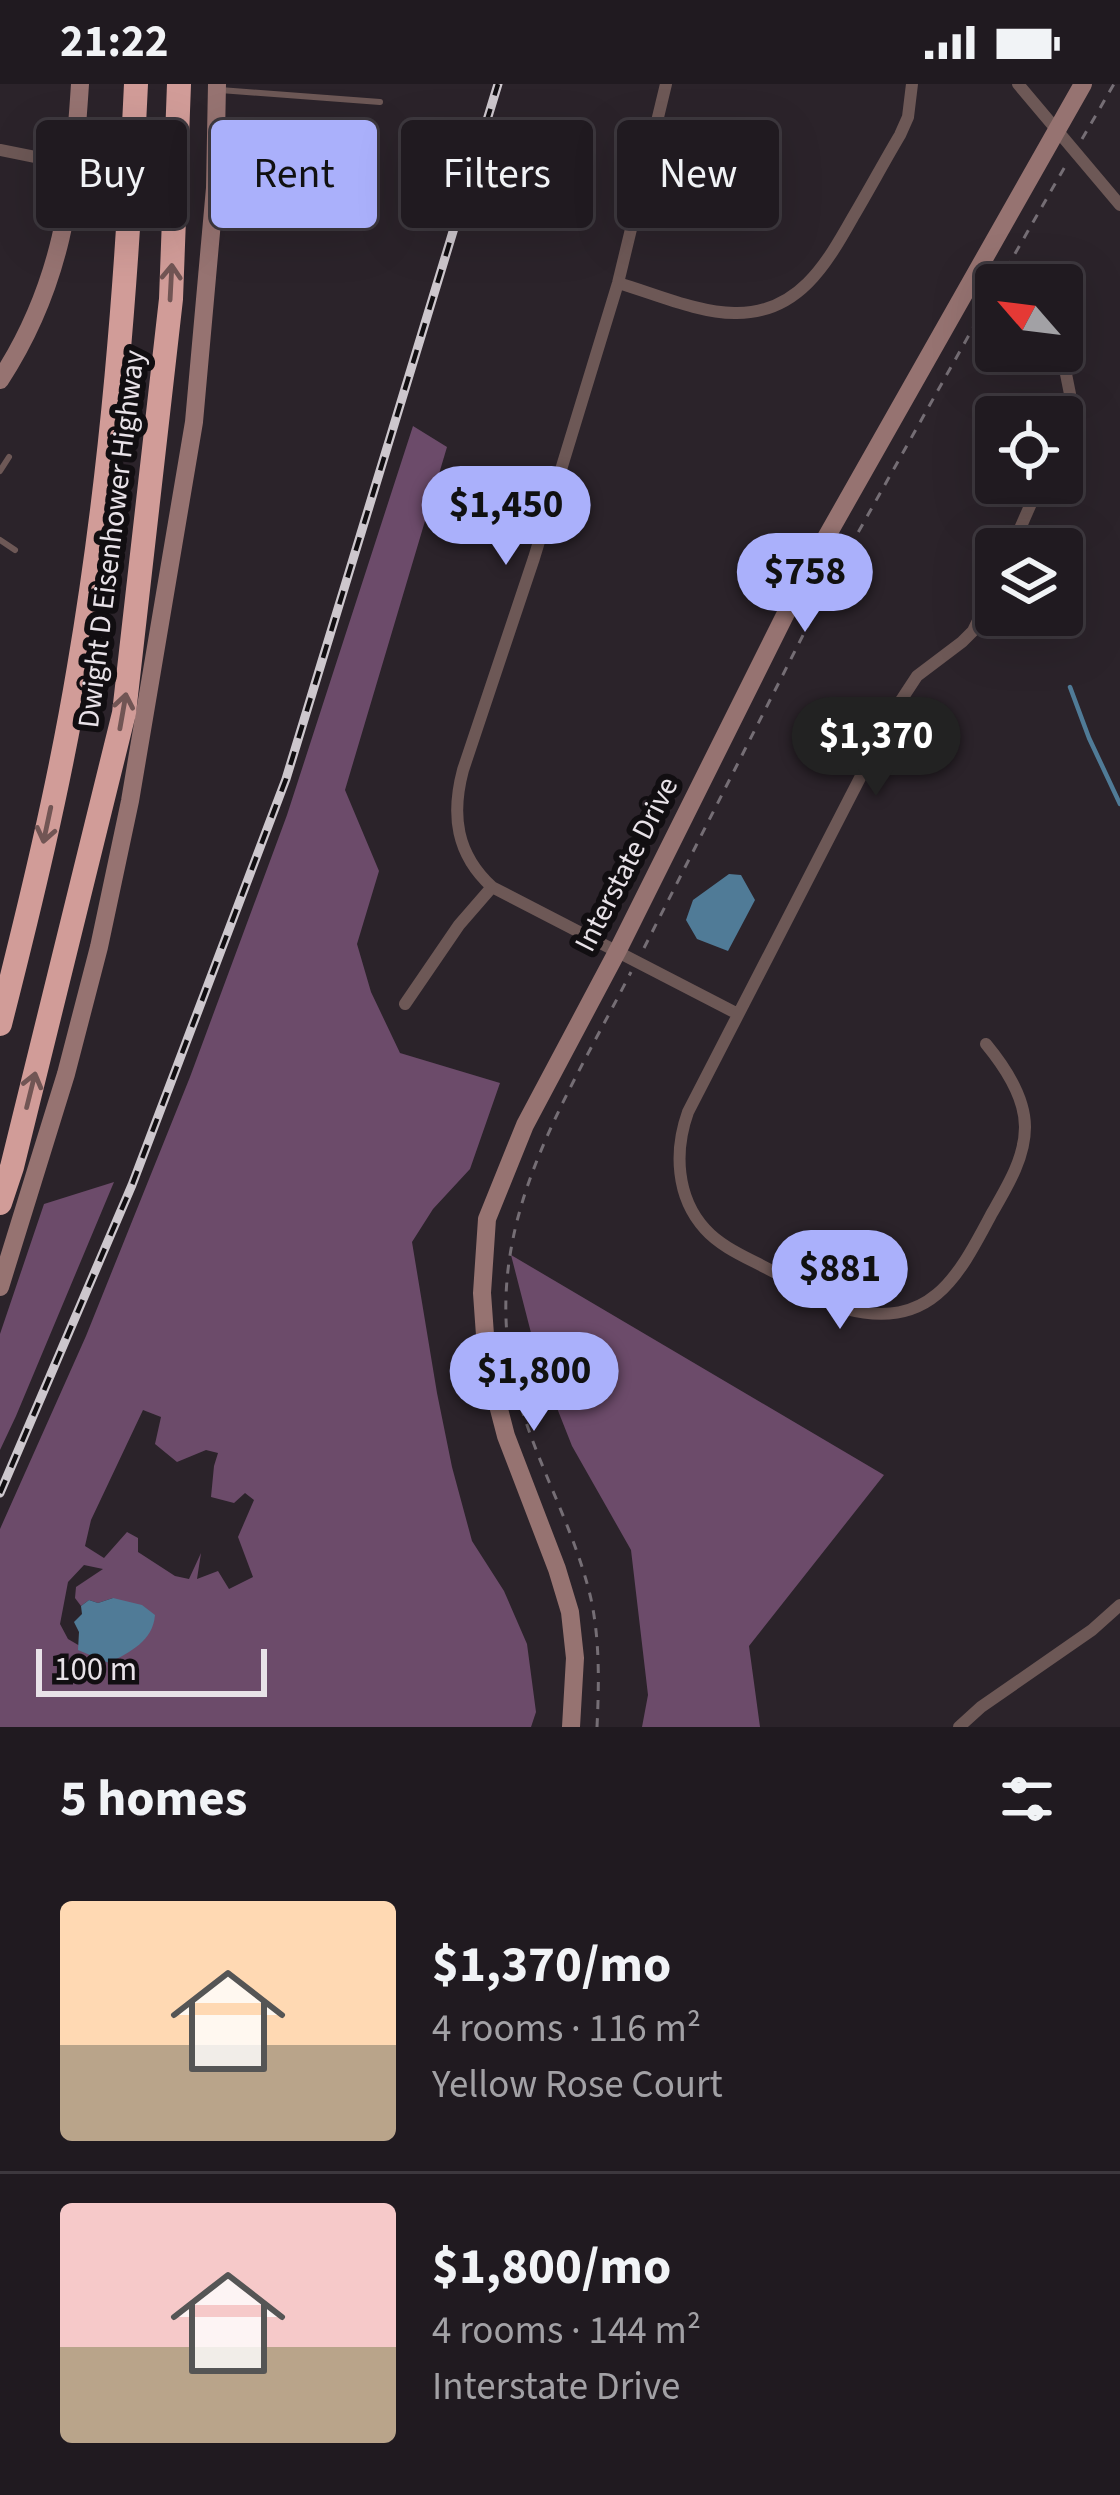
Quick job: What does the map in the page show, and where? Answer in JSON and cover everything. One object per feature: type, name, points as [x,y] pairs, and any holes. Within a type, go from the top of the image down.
[{"type":"highway","name":"Dwight D Eisenhower Highway","points":[[0,1024],[79,669],[96,553],[121,336],[136,84]]},
{"type":"highway","name":"Dwight D Eisenhower Highway","points":[[0,1203],[124,713],[171,299],[179,84]]},
{"type":"main road","points":[[78,120],[80,84]]},
{"type":"main road","name":"Interstate Drive","points":[[572,1727],[570,1612],[506,1436],[484,1341],[487,1219],[525,1124],[618,950],[806,573],[1083,84]]},
{"type":"main road","points":[[0,1287],[66,1074],[130,802],[194,422],[215,188],[217,87]]},
{"type":"main road","points":[[0,380],[46,290],[65,228]]},
{"type":"street","points":[[666,84],[618,283],[457,793],[455,816],[459,839],[478,874],[492,886],[738,1013]]},
{"type":"street","points":[[618,283],[737,314],[789,299],[819,273],[844,234],[900,135],[908,117],[912,84]]},
{"type":"street","points":[[1018,84],[1120,205]]},
{"type":"street","points":[[0,150],[36,157]]},
{"type":"street","points":[[975,627],[907,689],[738,1013],[682,1132],[679,1167],[687,1200],[717,1240],[826,1300],[863,1313],[900,1312],[917,1306],[944,1289],[965,1264],[1017,1165],[1025,1128],[1023,1113],[1013,1084],[986,1044]]},
{"type":"street","points":[[405,1004],[437,954],[492,886]]},
{"type":"street","points":[[959,1727],[1120,1605]]},
{"type":"lane","points":[[217,87],[380,102]]},
{"type":"lane","points":[[0,471],[9,458]]},
{"type":"lane","points":[[0,540],[16,550]]},
{"type":"path","points":[[1087,130],[1114,84]]},
{"type":"path","points":[[1009,264],[1058,180]]},
{"type":"shaded area","points":[[413,426],[447,447],[345,790],[379,871],[357,944],[371,992],[400,1053],[500,1083],[470,1169],[433,1209],[412,1242],[452,1467],[472,1541],[504,1591],[527,1644],[536,1712],[531,1727],[0,1727],[0,1529],[86,1336],[190,1077],[287,815]],"holes":[[[143,1410],[161,1417],[155,1444],[177,1462],[206,1450],[218,1453],[211,1497],[234,1503],[245,1493],[254,1500],[238,1537],[253,1577],[229,1589],[218,1571],[197,1579],[201,1553],[189,1579],[175,1576],[138,1552],[138,1538],[127,1532],[104,1558],[85,1546],[91,1520]],[[84,1565],[103,1569],[76,1587],[75,1598],[81,1606],[89,1600],[98,1603],[113,1598],[109,1663],[68,1639],[60,1624],[68,1582]]]},
{"type":"shaded area","points":[[114,1182],[0,1450],[0,1334],[44,1204]]},
{"type":"shaded area","points":[[511,1255],[884,1475],[749,1646],[760,1727],[642,1727],[648,1695],[631,1550],[572,1446],[538,1360]]},
{"type":"water","points":[[729,874],[741,875],[755,900],[728,951],[697,939],[686,920],[693,900]]},
{"type":"water","points":[[113,1598],[142,1605],[155,1615],[145,1639],[109,1663],[78,1650],[74,1622],[89,1600],[98,1603]]},
{"type":"waterway","points":[[1070,687],[1120,804]]},
{"type":"railway","points":[[0,1493],[132,1185],[286,779],[498,84]]}]
